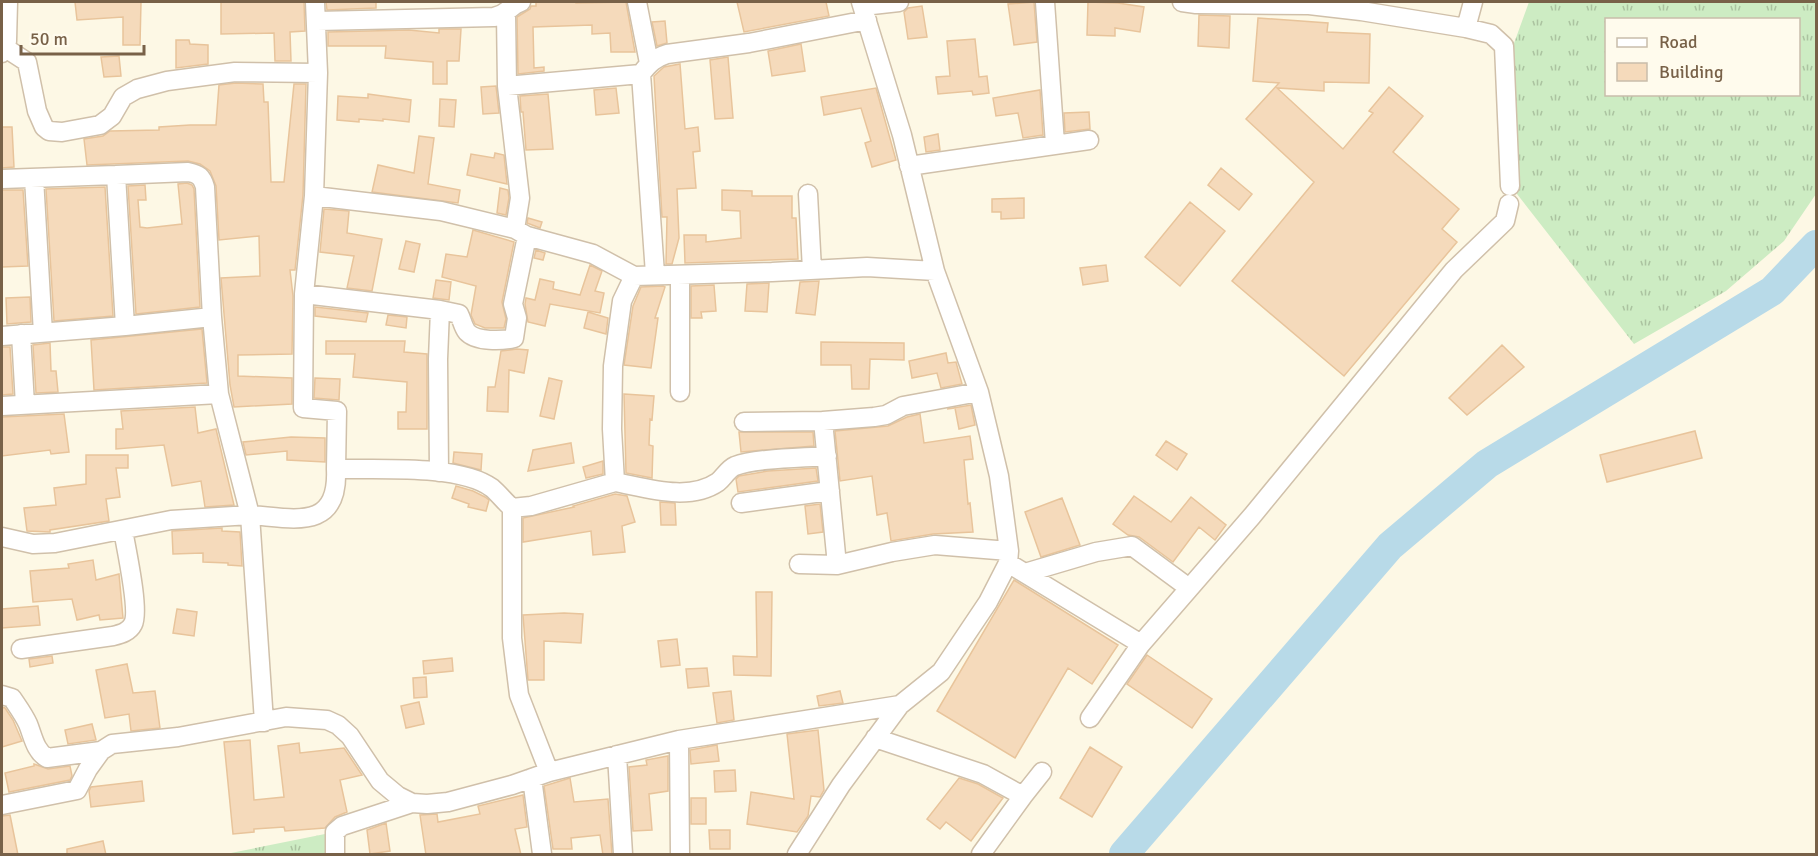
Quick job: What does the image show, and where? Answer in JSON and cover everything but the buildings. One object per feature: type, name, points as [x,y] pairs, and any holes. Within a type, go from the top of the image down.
[{"type":"street","points":[[8,2],[7,41],[3,50],[27,62],[37,111],[44,127],[49,131],[63,132],[100,125],[112,116],[123,97],[137,89],[167,81],[235,72],[318,73]]},
{"type":"street","points":[[2,537],[33,544],[55,543],[171,520],[250,515],[307,519],[320,514],[331,499],[337,485],[337,411],[303,408],[304,294],[314,196],[318,73],[315,2]]},
{"type":"street","points":[[316,21],[494,17],[506,14],[515,4],[521,2]]},
{"type":"street","points":[[637,2],[645,68],[655,274]]},
{"type":"street","points":[[507,86],[645,68],[656,58],[667,54],[749,44],[864,9],[899,2]]},
{"type":"street","points":[[1045,2],[1055,144]]},
{"type":"street","points":[[1090,718],[1141,644],[1252,516],[1454,270],[1505,221],[1509,195],[1504,46],[1491,34],[1361,6],[1309,3],[1196,4],[1182,2]]},
{"type":"street","points":[[1466,28],[1473,2]]},
{"type":"street","points":[[797,855],[841,785],[900,705],[941,672],[988,602],[1009,557],[999,476],[979,392],[935,271],[902,135],[864,9]]},
{"type":"street","points":[[304,294],[440,310],[459,315],[470,335],[493,340],[514,338],[517,318],[513,304],[521,232],[520,198],[507,86],[506,14]]},
{"type":"street","points":[[909,166],[1089,140]]},
{"type":"street","points":[[2,179],[188,172],[197,173],[202,178],[205,187],[219,394],[250,515],[264,722]]},
{"type":"street","points":[[116,176],[125,326]]},
{"type":"street","points":[[34,178],[43,333]]},
{"type":"street","points":[[808,194],[812,270]]},
{"type":"street","points":[[314,196],[441,211],[593,254],[634,276],[867,267],[935,271]]},
{"type":"street","points":[[680,275],[680,392]]},
{"type":"street","points":[[615,482],[612,429],[613,366],[622,301],[634,276]]},
{"type":"street","points":[[439,472],[440,310]]},
{"type":"street","points":[[2,336],[212,317]]},
{"type":"street","points":[[21,334],[25,405]]},
{"type":"street","points":[[744,422],[823,421],[886,415],[903,406],[979,392]]},
{"type":"street","points":[[2,406],[219,394]]},
{"type":"street","points":[[823,421],[837,565]]},
{"type":"street","points":[[512,508],[531,506],[615,482],[674,493],[697,490],[718,482],[733,466],[753,462],[826,456]]},
{"type":"street","points":[[336,469],[439,472],[472,478],[492,488],[512,508],[512,638],[519,695],[540,775],[542,855]]},
{"type":"street","points":[[741,503],[830,491]]},
{"type":"street","points":[[21,650],[113,636],[124,633],[134,624],[136,608],[123,530]]},
{"type":"street","points":[[799,564],[837,565],[935,545],[1009,557],[1025,573],[1141,644]]},
{"type":"street","points":[[1025,573],[1096,552],[1132,546],[1189,588]]},
{"type":"street","points":[[2,695],[12,698],[35,744],[42,755],[47,758],[101,751]]},
{"type":"street","points":[[335,855],[335,832],[342,826],[412,803],[448,802],[540,775],[679,740],[900,705]]},
{"type":"street","points":[[2,805],[77,790],[101,751],[112,744],[178,736],[286,717],[327,720],[338,725],[350,736],[380,781],[398,796],[412,803]]},
{"type":"street","points":[[875,738],[983,774],[1023,796]]},
{"type":"street","points":[[679,740],[680,855]]},
{"type":"street","points":[[617,755],[623,855]]},
{"type":"street","points":[[981,855],[1042,772]]},
{"type":"green space","points":[[1529,2],[1816,2],[1816,194],[1784,241],[1726,291],[1634,344],[1517,194],[1507,134],[1513,46]]},
{"type":"green space","points":[[325,834],[326,854],[226,854]]},
{"type":"waterway","points":[[1124,854],[1390,546],[1487,464],[1772,291],[1816,245]]}]
